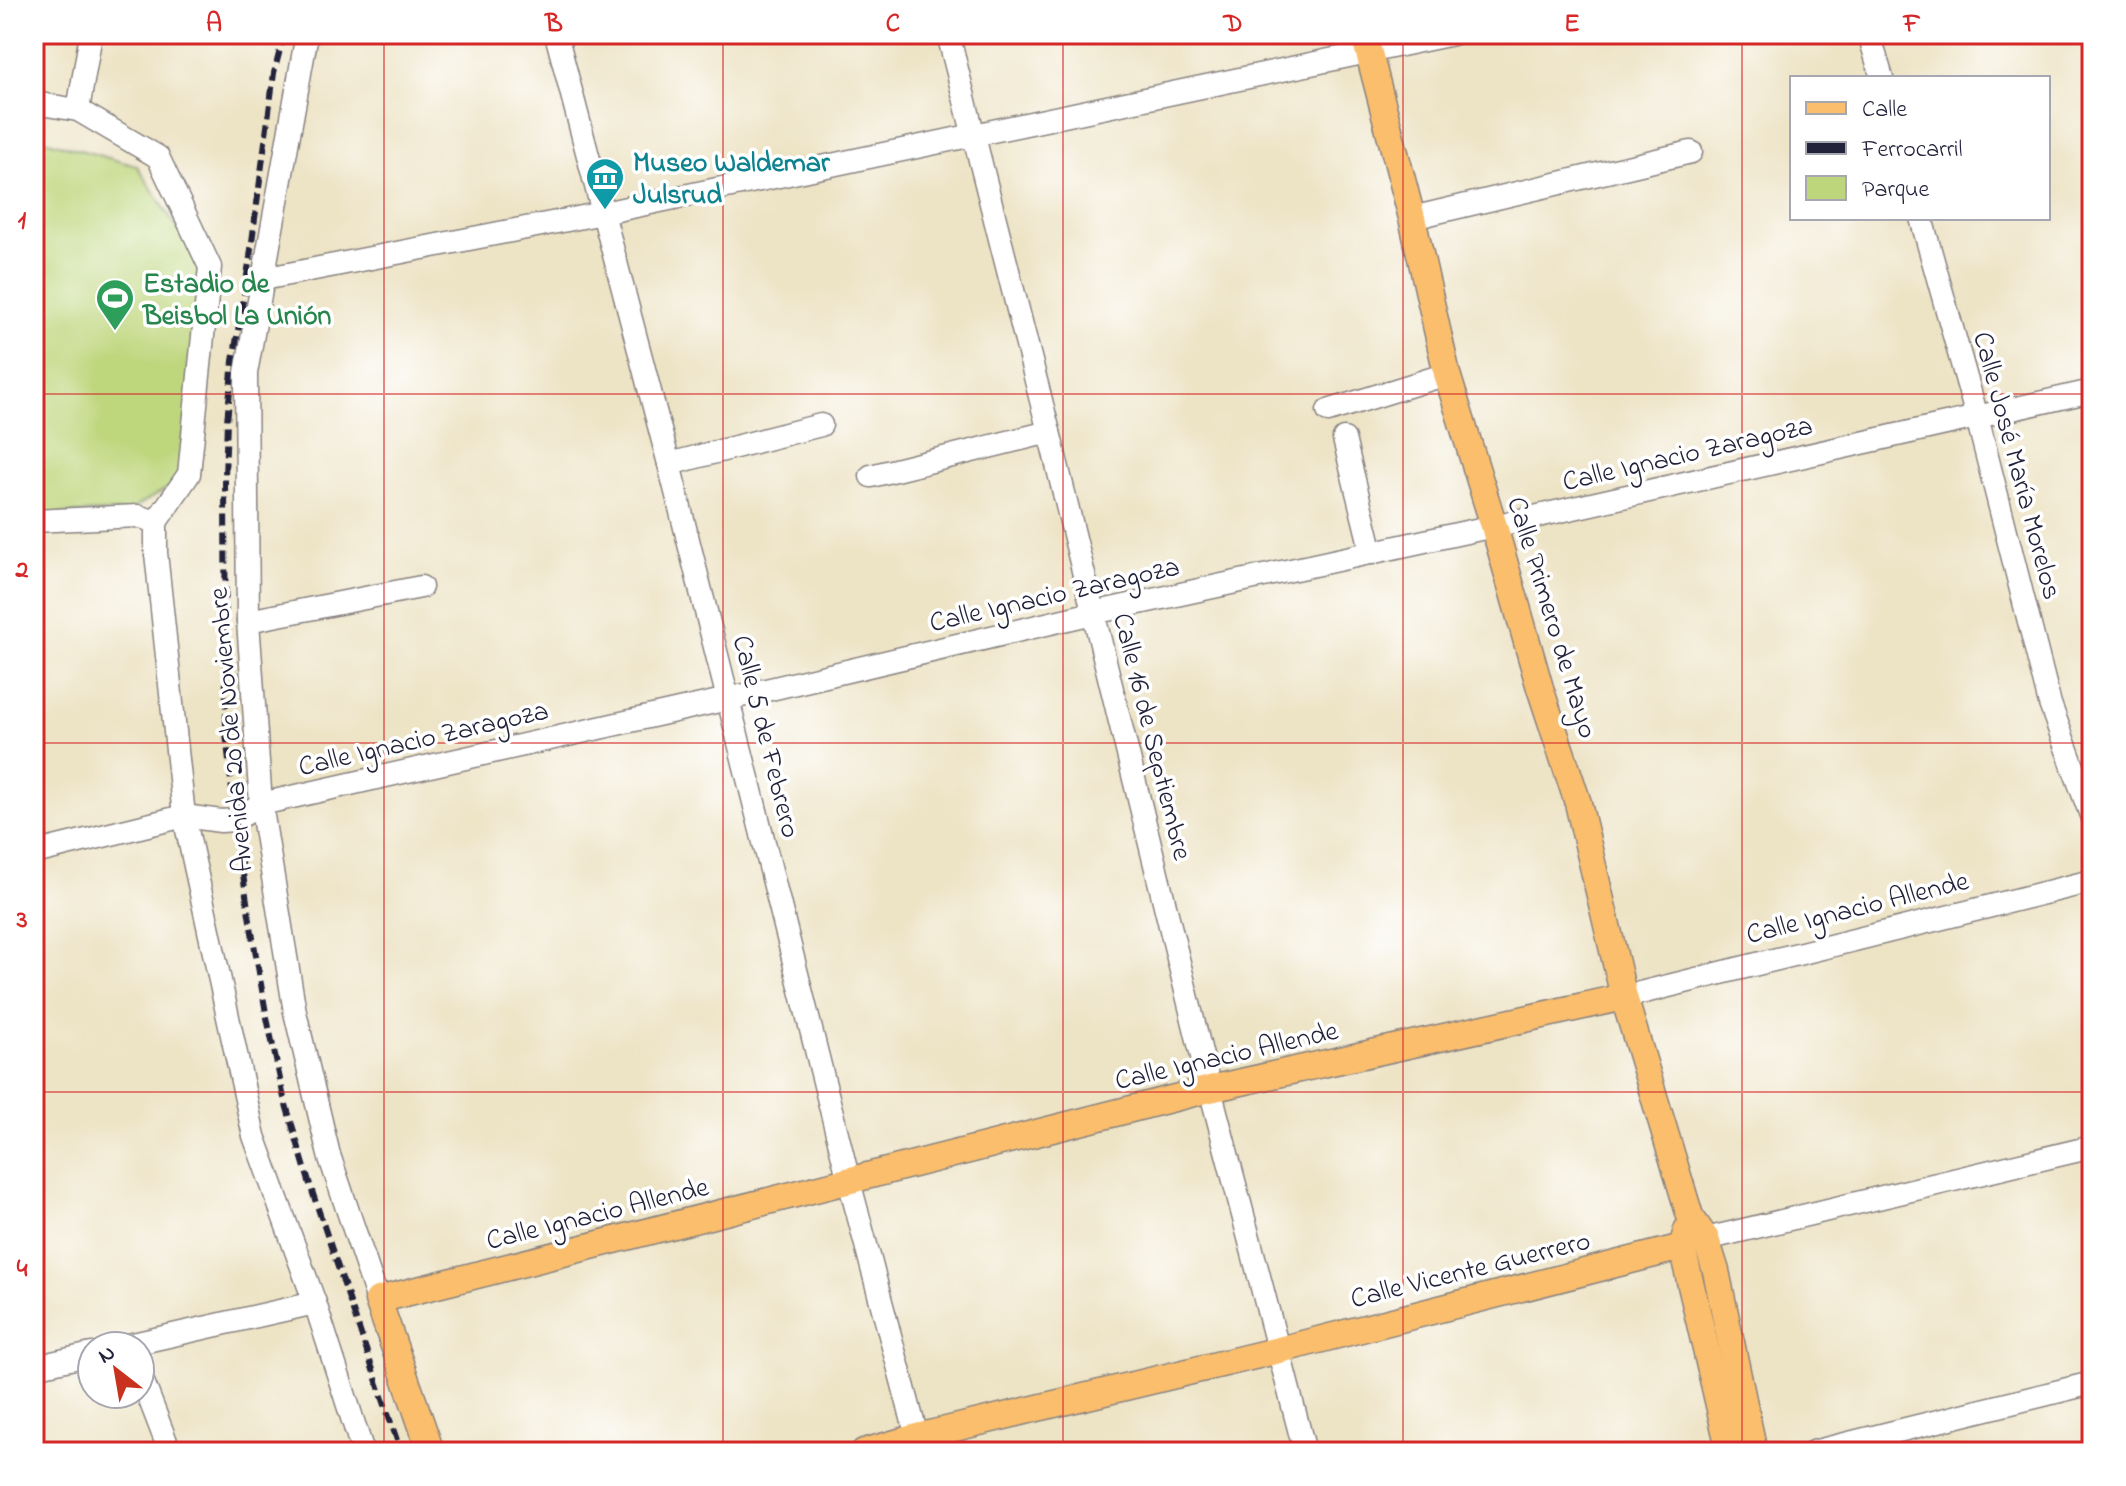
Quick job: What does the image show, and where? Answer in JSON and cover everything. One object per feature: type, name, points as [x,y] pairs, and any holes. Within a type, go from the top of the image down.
[{"type":"main road","name":"Calle Primero de Mayo","points":[[1367,43],[1412,218],[1447,374],[1540,688],[1578,803],[1624,997],[1690,1216],[1730,1452]]},
{"type":"main road","name":"Calle Ignacio Allende","points":[[378,1300],[1210,1089],[1624,997]]},
{"type":"main road","name":"Calle Vicente Guerrero","points":[[864,1452],[919,1445],[1694,1243]]},
{"type":"main road","points":[[1694,1243],[1716,1271],[1754,1452]]},
{"type":"main road","name":"Avenida 20 de Noviembre","points":[[378,1300],[431,1452]]},
{"type":"street","points":[[78,110],[91,34]]},
{"type":"street","name":"Avenida 20 de Noviembre","points":[[307,34],[246,373],[248,621],[261,804],[295,1012],[329,1155],[378,1300]]},
{"type":"street","name":"Calle 5 de Febrero","points":[[556,34],[919,1445]]},
{"type":"street","name":"Calle 16 de Septiembre","points":[[948,34],[1210,1089],[1305,1452]]},
{"type":"street","points":[[263,279],[603,213],[975,134],[1367,43],[1453,34]]},
{"type":"street","points":[[1869,34],[1881,76]]},
{"type":"street","points":[[34,103],[78,110],[158,157],[210,267],[189,474],[156,522],[138,516],[34,521]]},
{"type":"street","points":[[1412,218],[1691,152]]},
{"type":"street","name":"Calle José María Morelos","points":[[1922,220],[1977,417],[2050,704],[2092,818]]},
{"type":"street","points":[[1328,411],[1447,374]]},
{"type":"street","name":"Calle Ignacio Zaragoza","points":[[34,853],[184,816],[235,820],[261,804],[1093,613],[2092,391]]},
{"type":"street","points":[[669,464],[821,425]]},
{"type":"street","points":[[871,476],[1049,432]]},
{"type":"street","points":[[1344,439],[1372,553]]},
{"type":"street","name":"Avenida 20 de Noviembre","points":[[156,522],[156,553],[184,816],[254,1136],[315,1303],[363,1452]]},
{"type":"street","points":[[248,621],[421,587]]},
{"type":"street","name":"Calle Ignacio Allende","points":[[1624,997],[2092,881]]},
{"type":"street","name":"Calle Vicente Guerrero","points":[[1694,1243],[2092,1147]]},
{"type":"street","points":[[156,1340],[315,1303]]},
{"type":"street","points":[[34,1367],[76,1358]]},
{"type":"street","points":[[1813,1452],[2092,1383]]},
{"type":"street","points":[[154,1410],[170,1452]]},
{"type":"green space","name":"Estadio de Beisbol La Unión","points":[[34,137],[137,166],[201,265],[181,480],[129,511],[34,515]]},
{"type":"railway","points":[[284,34],[274,73],[227,421],[226,733],[249,915],[284,1098],[311,1188],[401,1452]]},
{"type":"place","name":"Museo Waldemar Julsrud","points":[[605,211]]},
{"type":"place","name":"Estadio de Beisbol La Unión","points":[[115,332]]}]
